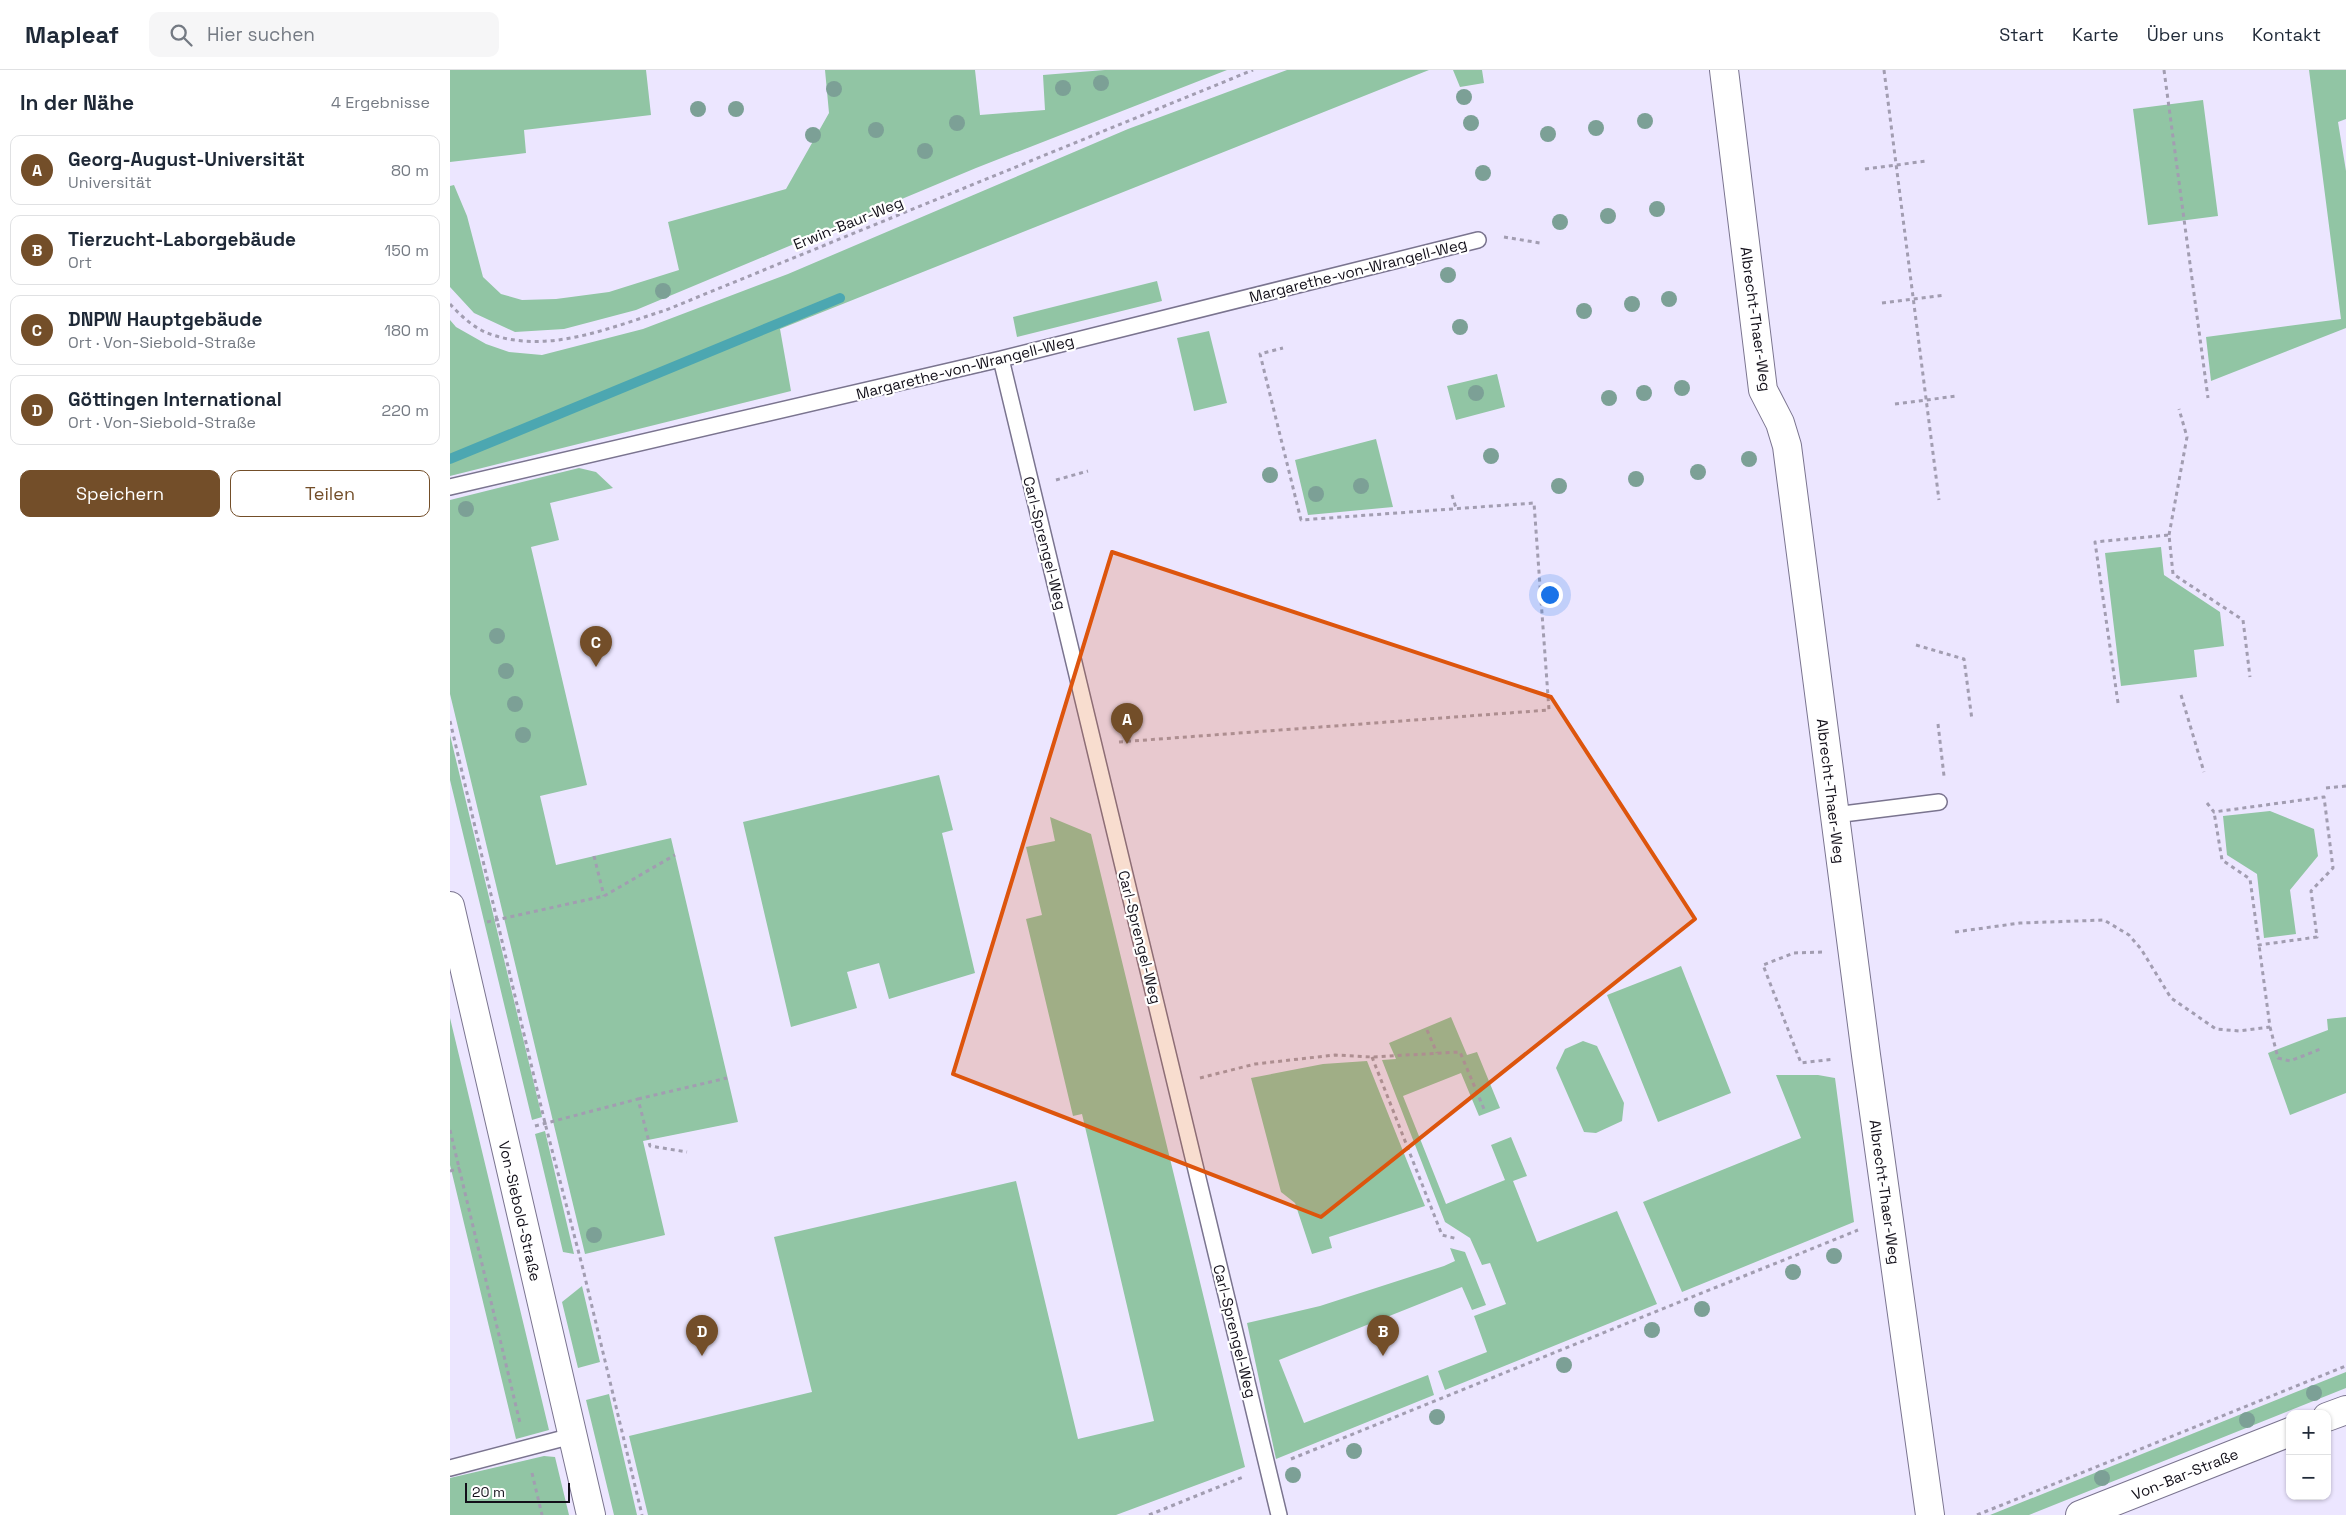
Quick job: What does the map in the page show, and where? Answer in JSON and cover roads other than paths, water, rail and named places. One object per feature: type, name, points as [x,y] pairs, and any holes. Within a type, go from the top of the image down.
[{"type":"street","name":"Albrecht-Thaer-Weg","points":[[1724,70],[1764,390],[1780,423],[1787,446],[1852,951],[1930,1515]]},
{"type":"street","name":"Von-Siebold-Straße","points":[[450,906],[591,1515]]},
{"type":"street","points":[[2331,1416],[2346,1410]]},
{"type":"street","name":"Von-Bar-Straße","points":[[2080,1515],[2286,1434]]},
{"type":"lane","name":"Margarethe-von-Wrangell-Weg","points":[[450,487],[1000,359],[1478,240]]},
{"type":"lane","name":"Carl-Sprengel-Weg","points":[[1000,359],[1279,1515]]},
{"type":"lane","points":[[1835,815],[1940,802]]},
{"type":"lane","points":[[450,1468],[572,1436]]},
{"type":"waterway","points":[[450,459],[840,298]]},
{"type":"place","name":"DNPW Hauptgebäude","points":[[596,667]]},
{"type":"place","name":"Georg-August-Universität","points":[[1127,744]]},
{"type":"place","name":"Göttingen International","points":[[702,1356]]},
{"type":"place","name":"Tierzucht-Laborgebäude","points":[[1383,1356]]}]
